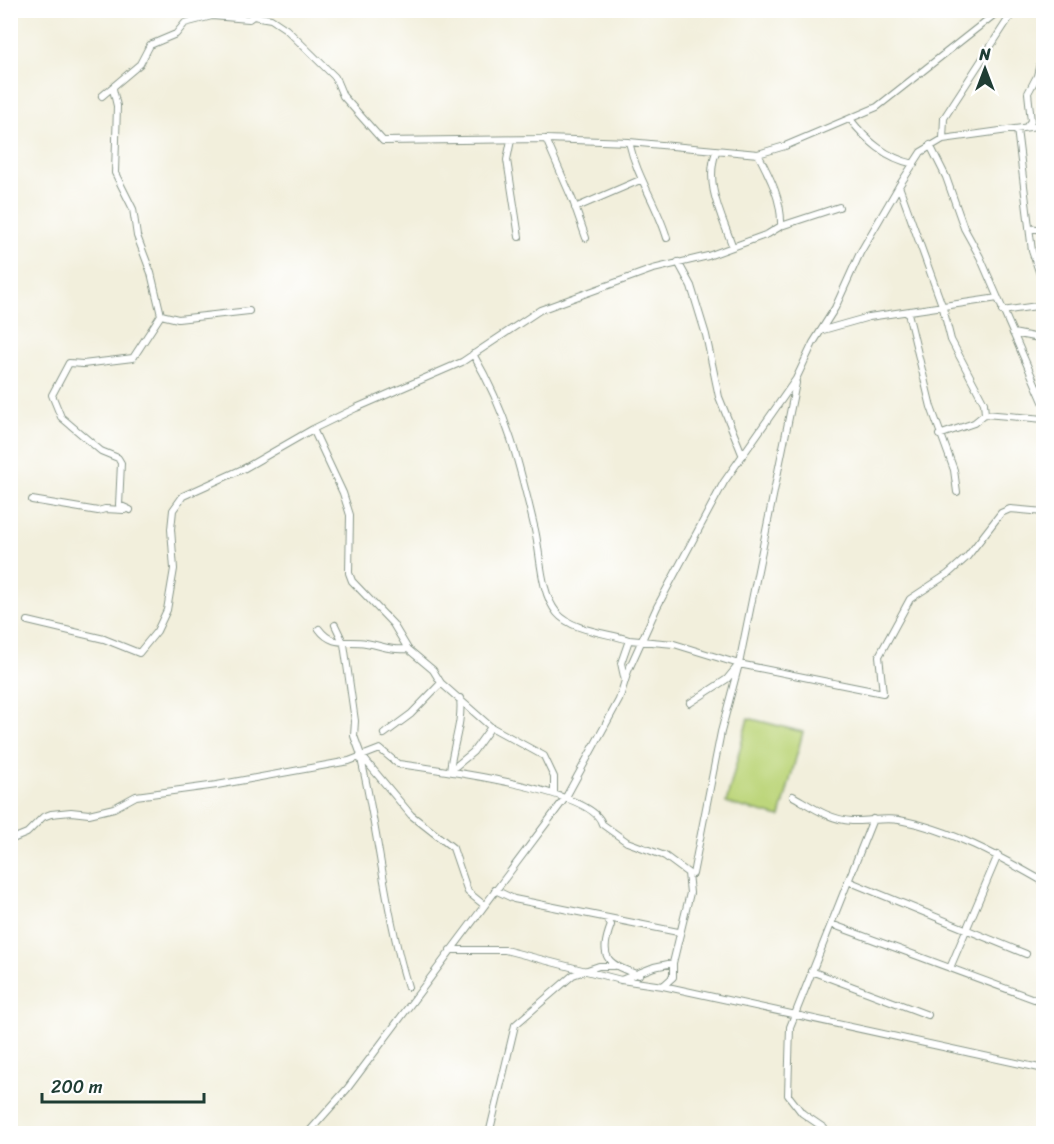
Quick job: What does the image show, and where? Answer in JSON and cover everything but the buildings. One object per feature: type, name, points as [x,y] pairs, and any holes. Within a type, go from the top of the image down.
[{"type":"street","points":[[102,96],[140,64],[150,45],[176,34],[184,23],[212,16],[249,19],[253,16],[271,19],[286,29],[335,77],[343,96],[383,141],[546,139],[629,142],[716,152],[758,154],[785,147],[877,107],[1000,10]]},
{"type":"street","points":[[943,140],[944,118],[1009,18],[1017,10]]},
{"type":"street","points":[[1026,127],[1032,121],[1028,93],[1037,76],[1044,47]]},
{"type":"street","points":[[32,500],[98,511],[130,510],[119,505],[121,463],[118,458],[101,451],[61,417],[52,395],[69,363],[83,364],[133,358],[161,315],[151,273],[137,236],[133,209],[115,173],[117,106],[113,89]]},
{"type":"street","points":[[850,119],[864,137],[886,154],[914,164]]},
{"type":"street","points":[[307,1134],[347,1089],[566,797],[620,700],[625,681],[657,607],[724,482],[796,379],[823,330],[855,263],[921,152],[930,145],[943,140],[1044,125]]},
{"type":"street","points":[[1017,129],[1029,228],[1038,273],[1044,286]]},
{"type":"street","points":[[546,139],[586,238]]},
{"type":"street","points":[[511,140],[507,160],[519,237]]},
{"type":"street","points":[[629,142],[640,180],[650,195],[668,238]]},
{"type":"street","points":[[930,145],[946,177],[964,228],[998,298],[1044,404]]},
{"type":"street","points":[[716,152],[712,168],[713,192],[732,245]]},
{"type":"street","points":[[758,154],[778,199],[782,226]]},
{"type":"street","points":[[575,208],[640,180]]},
{"type":"street","points":[[899,186],[943,308],[951,339],[984,403],[985,414]]},
{"type":"street","points":[[28,621],[104,639],[139,653],[157,631],[167,610],[174,569],[171,529],[177,503],[183,496],[244,468],[313,429],[473,354],[540,310],[678,262],[708,256],[732,245],[768,234],[782,226],[839,207]]},
{"type":"street","points":[[1029,228],[1044,230]]},
{"type":"street","points":[[678,262],[691,286],[706,335],[719,397],[742,454]]},
{"type":"street","points":[[823,330],[869,317],[943,308],[998,298]]},
{"type":"street","points":[[1002,311],[1044,304]]},
{"type":"street","points":[[161,315],[178,319],[249,311]]},
{"type":"street","points":[[908,313],[939,435],[954,470],[957,492]]},
{"type":"street","points":[[1013,333],[1044,339]]},
{"type":"street","points":[[473,354],[504,414],[550,600],[558,614],[572,624],[629,640],[641,643],[674,644],[739,664],[883,693],[879,656],[910,599],[961,563],[1001,513],[1010,509],[1044,512]]},
{"type":"street","points":[[693,874],[720,732],[739,664],[796,379]]},
{"type":"street","points":[[939,435],[974,423],[985,414],[1044,419]]},
{"type":"street","points":[[313,429],[343,493],[350,515],[349,573],[352,581],[393,624],[408,649],[433,670],[441,683],[491,726],[544,756],[554,777],[554,792]]},
{"type":"street","points":[[335,624],[344,644],[355,721],[354,736],[372,802],[375,840],[396,948],[408,987]]},
{"type":"street","points":[[319,629],[325,637],[344,644],[365,642],[388,650],[408,649]]},
{"type":"street","points":[[625,681],[621,663],[629,640]]},
{"type":"street","points":[[690,703],[727,679],[739,664]]},
{"type":"street","points":[[384,734],[424,702],[441,683]]},
{"type":"street","points":[[450,771],[452,751],[462,711],[460,698]]},
{"type":"street","points":[[450,771],[473,752],[491,726]]},
{"type":"street","points":[[10,840],[27,833],[43,817],[51,814],[70,812],[89,814],[114,808],[144,794],[217,785],[349,761],[380,749],[398,764],[450,771],[554,792],[589,809],[600,818],[602,824],[627,842],[665,856],[688,873],[690,893],[678,932],[673,977],[663,986]]},
{"type":"street","points":[[361,755],[411,815],[453,848],[468,892],[484,905]]},
{"type":"street","points":[[794,796],[831,818],[853,821],[899,820],[920,826],[998,855],[1044,882]]},
{"type":"street","points":[[824,1134],[824,1128],[802,1113],[788,1095],[790,1027],[873,819]]},
{"type":"street","points":[[950,968],[998,855]]},
{"type":"street","points":[[848,881],[1026,954]]},
{"type":"street","points":[[495,890],[514,899],[678,932]]},
{"type":"street","points":[[606,918],[611,925],[604,946],[606,957],[614,966]]},
{"type":"street","points":[[831,924],[1034,999]]},
{"type":"street","points":[[450,950],[505,950],[621,980],[663,986],[1044,1069]]},
{"type":"street","points":[[621,980],[640,975],[654,967],[673,963]]},
{"type":"street","points":[[489,1134],[515,1025],[573,975],[599,966],[614,966],[640,975]]},
{"type":"street","points":[[811,971],[928,1015]]},
{"type":"green space","points":[[748,718],[803,732],[780,817],[726,803]]}]
